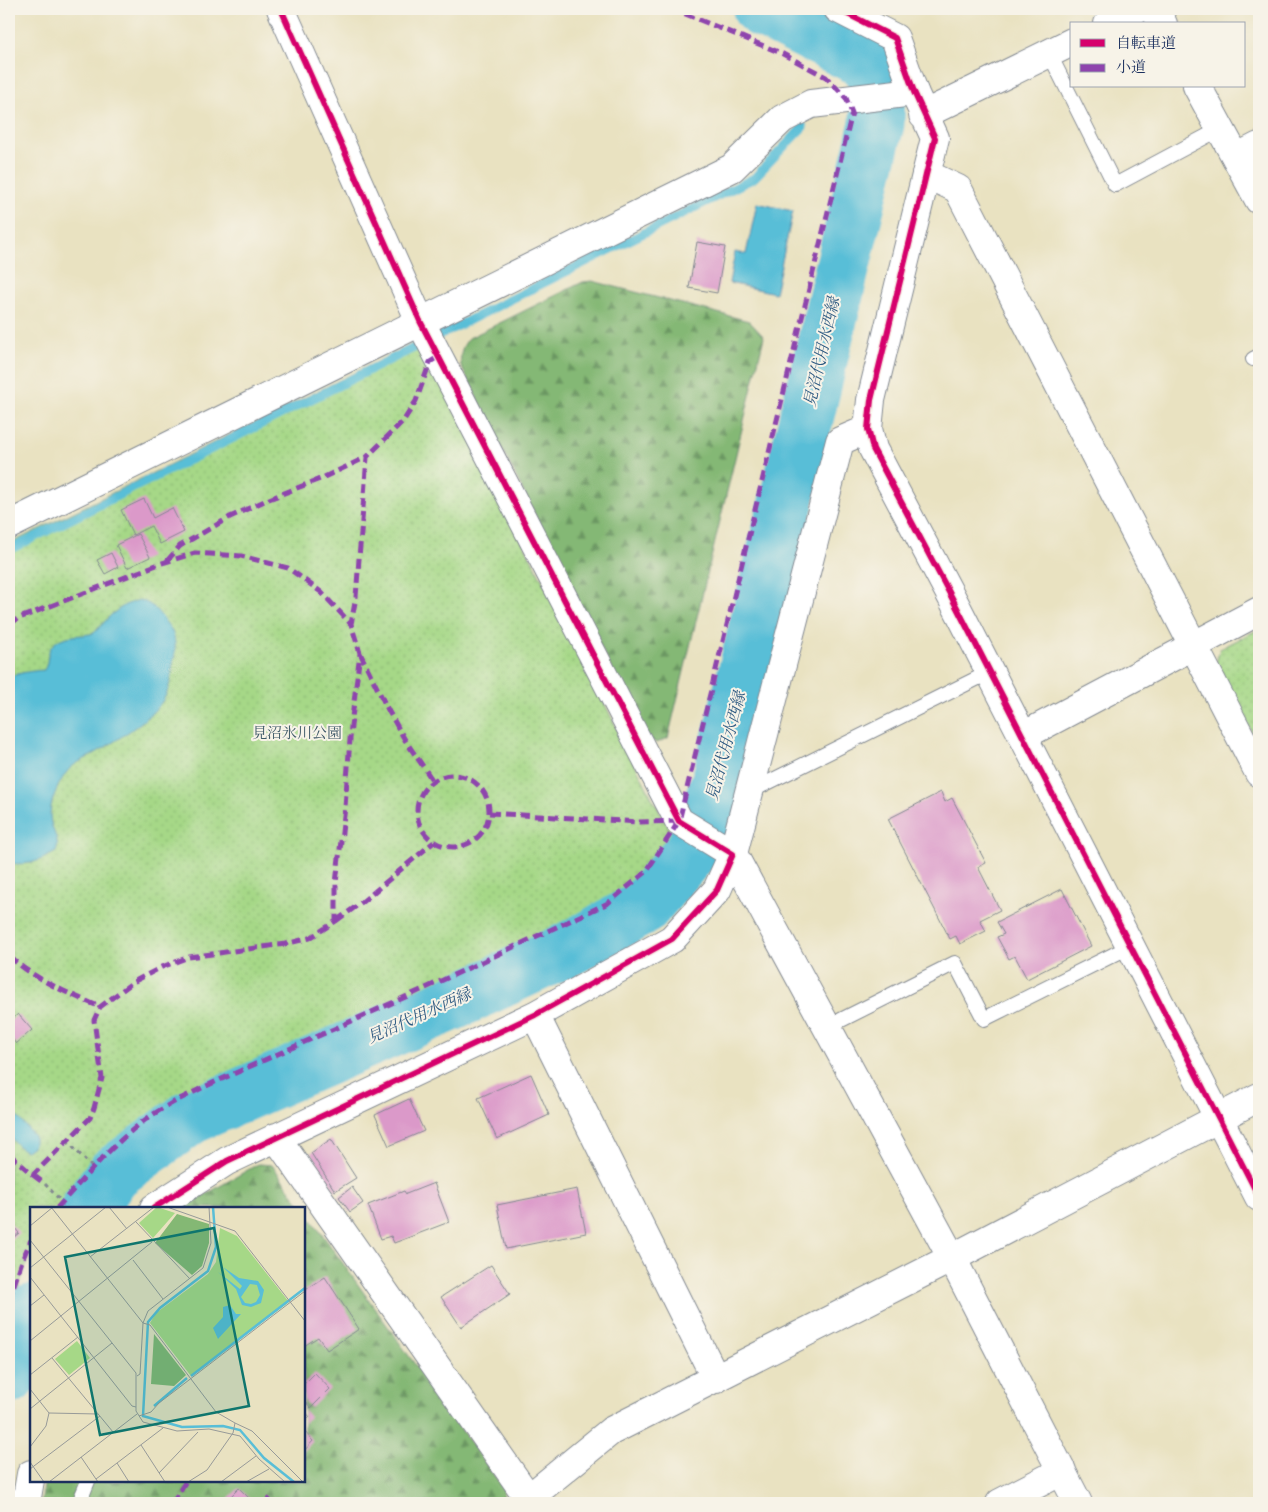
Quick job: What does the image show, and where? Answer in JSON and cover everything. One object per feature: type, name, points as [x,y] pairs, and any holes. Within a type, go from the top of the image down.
[{"type":"street","points":[[281,9],[420,321],[679,820],[733,854],[952,1258],[1078,1503]]},
{"type":"street","points":[[838,9],[894,38],[919,103],[935,138],[871,400],[868,429],[872,449],[990,672],[1259,1197]]},
{"type":"street","points":[[1112,22],[1138,9]]},
{"type":"street","points":[[1154,9],[1161,22]]},
{"type":"street","points":[[9,525],[732,168],[782,119],[811,104],[846,98],[919,103],[1060,47]]},
{"type":"street","points":[[1198,88],[1220,129],[1252,173]]},
{"type":"street","points":[[926,174],[958,189],[1259,773]]},
{"type":"street","points":[[156,1207],[227,1161],[535,1015],[672,939],[717,890],[733,854],[840,441],[868,429]]},
{"type":"street","points":[[1023,736],[1259,611]]},
{"type":"street","points":[[535,1015],[716,1379]]},
{"type":"street","points":[[276,1137],[528,1502],[612,1431],[952,1258],[1259,1097]]},
{"type":"street","points":[[1000,1503],[1062,1471]]},
{"type":"street","points":[[26,1503],[30,1480]]},
{"type":"lane","points":[[1060,47],[1070,72]]},
{"type":"lane","points":[[1076,88],[1115,185],[1220,129]]},
{"type":"lane","points":[[749,792],[990,672]]},
{"type":"lane","points":[[827,1027],[955,962],[984,1020],[1131,946]]},
{"type":"lane","points":[[79,1503],[88,1482]]},
{"type":"path","points":[[67,1140],[93,1168]]},
{"type":"path","points":[[44,1184],[62,1202]]},
{"type":"green space","points":[[592,281],[749,321],[764,337],[668,738],[657,743],[646,738],[461,366],[462,351],[469,338],[583,282]]},
{"type":"green space","name":"見沼氷川公園","points":[[421,340],[652,798],[675,838],[650,874],[609,907],[432,989],[206,1089],[173,1106],[119,1147],[60,1207],[30,1207],[30,1254],[9,1316],[9,544]]},
{"type":"green space","points":[[1259,629],[1259,745],[1216,663],[1220,649]]},
{"type":"green space","points":[[258,1164],[272,1165],[302,1207],[184,1207]]},
{"type":"green space","points":[[305,1210],[504,1489],[501,1503],[41,1503],[45,1482],[305,1482]]},
{"type":"water","points":[[757,203],[793,211],[775,293],[729,283],[735,252],[746,254]]},
{"type":"water","points":[[139,600],[148,603],[155,609],[173,633],[174,659],[167,692],[150,715],[132,730],[75,764],[66,773],[56,790],[50,810],[51,823],[57,841],[56,852],[34,862],[22,864],[9,863],[9,678],[22,673],[44,670],[50,649],[56,642],[66,637],[94,633],[112,614],[125,605]]},
{"type":"water","points":[[9,1107],[34,1136],[34,1145],[26,1151],[19,1147],[11,1138]]},
{"type":"building","points":[[697,242],[725,247],[717,293],[689,288]]},
{"type":"building","points":[[144,499],[153,518],[172,508],[184,532],[160,544],[151,526],[133,535],[121,510]]},
{"type":"building","points":[[138,534],[150,557],[127,568],[116,545]]},
{"type":"building","points":[[111,553],[118,567],[105,574],[97,560]]},
{"type":"building","points":[[941,792],[945,802],[952,798],[986,863],[978,867],[1000,910],[980,920],[986,931],[960,944],[956,936],[950,939],[888,819]]},
{"type":"building","points":[[1062,889],[1091,946],[1027,979],[1015,956],[1009,959],[997,937],[1004,934],[997,922]]},
{"type":"building","points":[[18,1014],[32,1030],[16,1044],[9,1035],[9,1022]]},
{"type":"building","points":[[531,1074],[549,1115],[497,1139],[478,1098]]},
{"type":"building","points":[[409,1099],[424,1131],[389,1146],[375,1115]]},
{"type":"building","points":[[331,1139],[356,1178],[335,1191],[311,1153]]},
{"type":"building","points":[[434,1183],[449,1222],[394,1243],[391,1236],[381,1239],[368,1205],[404,1191],[406,1194]]},
{"type":"building","points":[[352,1187],[363,1203],[350,1212],[339,1197]]},
{"type":"building","points":[[577,1189],[586,1233],[506,1249],[497,1205]]},
{"type":"building","points":[[9,1221],[19,1233],[9,1241]]},
{"type":"building","points":[[491,1265],[510,1294],[461,1327],[441,1297]]},
{"type":"building","points":[[325,1277],[359,1329],[327,1350],[318,1337],[305,1345],[305,1290]]},
{"type":"building","points":[[315,1373],[330,1389],[311,1408],[305,1401],[305,1383]]},
{"type":"building","points":[[305,1411],[310,1417],[305,1422]]},
{"type":"building","points":[[305,1432],[313,1441],[305,1450]]},
{"type":"building","points":[[239,1488],[254,1503],[225,1502]]},
{"type":"waterway","name":"見沼代用水西縁","points":[[89,1207],[114,1173],[191,1117],[451,1004],[569,949],[643,908],[694,848],[720,777],[877,124],[878,85],[865,61],[760,9]]},
{"type":"waterway","points":[[9,550],[754,178],[803,127]]},
{"type":"waterway","name":"見沼代用水西縁","points":[[9,1377],[14,1355],[30,1315]]},
{"type":"marked path","points":[[58,1207],[118,1143],[148,1118],[171,1104],[204,1087],[430,986],[608,903],[646,872],[679,821],[852,113],[846,98],[826,77],[781,53],[673,9]]},
{"type":"marked path","points":[[9,1154],[33,1175],[90,1118],[102,1078],[94,1020],[100,1007],[133,982],[162,967],[189,957],[285,944],[310,938],[336,921],[336,883],[360,653],[351,624],[356,597],[367,457],[404,420],[416,401],[430,362],[438,357]]},
{"type":"marked path","points":[[167,561],[180,546],[230,517],[367,457]]},
{"type":"marked path","points":[[9,625],[17,619],[159,564],[195,553],[241,556],[288,568],[321,592],[351,624]]},
{"type":"marked path","points":[[360,653],[405,740],[433,781]]},
{"type":"marked path","points":[[453,775],[473,781],[483,791],[489,811],[483,831],[473,841],[453,847],[433,841],[423,831],[417,811],[423,791],[433,781],[453,775]]},
{"type":"marked path","points":[[489,813],[639,822],[679,821]]},
{"type":"marked path","points":[[336,921],[362,902],[434,842]]},
{"type":"marked path","points":[[9,956],[41,979],[100,1007]]},
{"type":"marked path","points":[[33,1175],[45,1184]]},
{"type":"marked path","points":[[9,1300],[30,1242]]},
{"type":"marked path","points":[[172,1503],[185,1482]]},
{"type":"marked path","points":[[267,1498],[272,1503]]},
{"type":"cycle path","points":[[156,1207],[227,1161],[535,1015],[672,939],[717,890],[733,854],[679,821],[420,321],[281,9]]},
{"type":"cycle path","points":[[838,9],[895,38],[914,92],[935,138],[871,400],[868,429],[873,449],[951,596],[1259,1197]]}]
